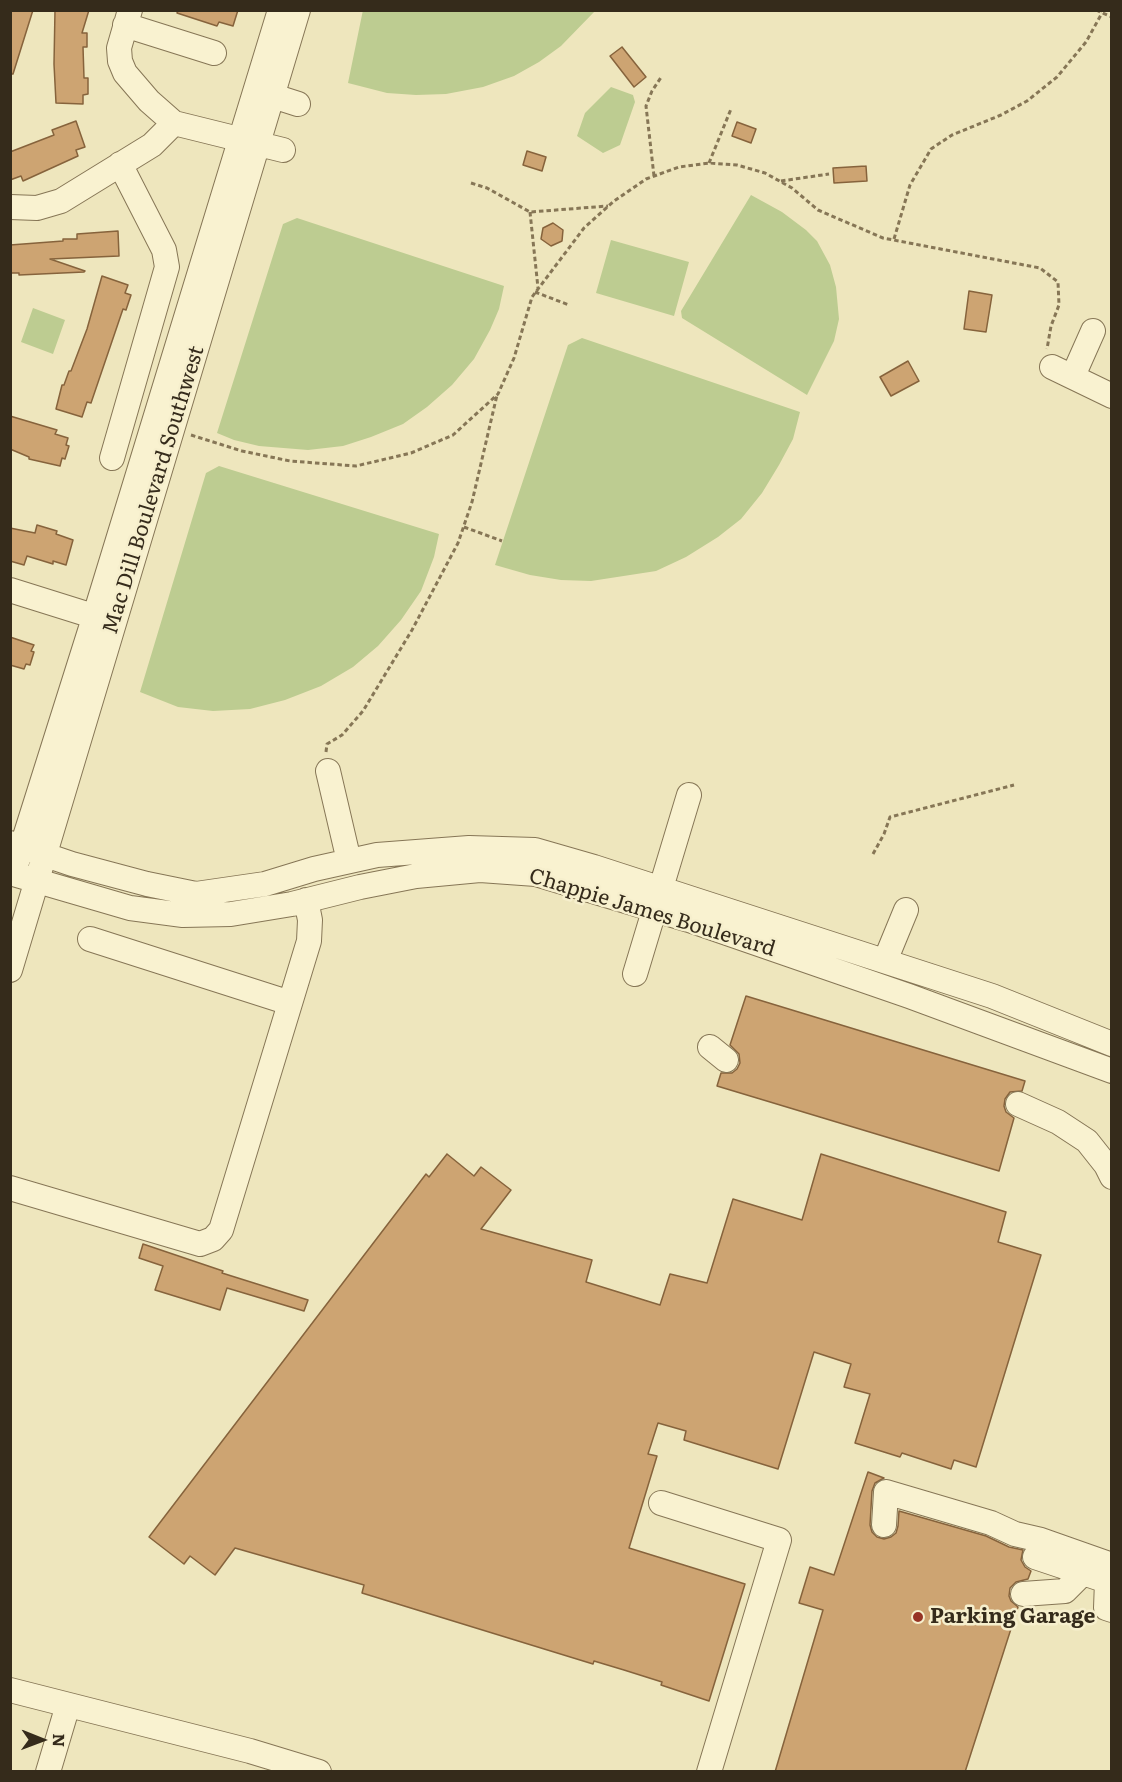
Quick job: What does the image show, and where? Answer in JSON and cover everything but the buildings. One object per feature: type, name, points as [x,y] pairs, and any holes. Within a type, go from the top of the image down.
[{"type":"street","name":"Mac Dill Boulevard Southwest","points":[[105,619],[172,429],[249,142],[280,10]]},
{"type":"street","name":"Mac Dill Boulevard Southwest","points":[[10,970],[74,756],[105,619],[249,142],[273,96],[298,10]]},
{"type":"street","points":[[214,53],[128,18],[119,48],[122,67],[149,101],[174,123],[283,150]]},
{"type":"street","points":[[273,96],[298,104]]},
{"type":"street","points":[[10,207],[37,208],[61,201],[158,140],[174,123]]},
{"type":"street","points":[[112,458],[166,267],[164,250],[120,164]]},
{"type":"street","points":[[1093,331],[1062,372],[1112,396]]},
{"type":"street","points":[[10,590],[105,619]]},
{"type":"street","points":[[328,771],[349,861]]},
{"type":"street","points":[[635,974],[689,795]]},
{"type":"street","name":"Mac Dill Boulevard Southwest","points":[[12,876],[16,845],[59,804]]},
{"type":"street","name":"Chappie James Boulevard","points":[[16,845],[72,864],[147,884],[196,894],[265,884],[377,855],[432,849],[536,850],[909,996],[1112,1071]]},
{"type":"street","name":"Chappie James Boulevard","points":[[12,876],[38,881],[130,908],[183,915],[231,914],[416,876],[480,870],[536,874],[658,899],[885,961],[992,996],[1112,1044]]},
{"type":"street","points":[[10,1188],[200,1244],[213,1239],[220,1230],[309,941],[310,920],[306,900]]},
{"type":"street","points":[[885,961],[906,910]]},
{"type":"street","points":[[90,939],[290,1003]]},
{"type":"street","points":[[1018,1104],[1058,1122],[1087,1142],[1110,1169]]},
{"type":"street","points":[[884,1525],[886,1492],[991,1522],[1015,1534],[1041,1540],[1110,1573]]},
{"type":"street","points":[[661,1503],[779,1540],[709,1772]]},
{"type":"street","points":[[1035,1557],[1083,1573],[1110,1573]]},
{"type":"street","points":[[1023,1594],[1065,1591],[1083,1573]]},
{"type":"street","points":[[1110,1573],[1106,1608],[1112,1610]]},
{"type":"street","points":[[10,1690],[250,1751],[319,1772]]},
{"type":"street","points":[[48,1772],[68,1705]]},
{"type":"path","points":[[1096,10],[1112,17]]},
{"type":"path","points":[[894,239],[910,185],[931,149],[952,135],[1028,101],[1057,77],[1086,42],[1102,13]]},
{"type":"path","points":[[654,176],[646,106],[662,76]]},
{"type":"path","points":[[710,163],[731,109]]},
{"type":"path","points":[[328,771],[325,757],[327,744],[342,735],[363,711],[438,584],[464,527],[498,394],[514,358],[532,297],[584,228],[646,179],[679,167],[710,163],[736,165],[765,173],[792,188],[818,210],[883,238],[1040,268],[1058,282],[1059,305],[1046,356],[1062,372]]},
{"type":"path","points":[[780,181],[830,174]]},
{"type":"path","points":[[471,183],[487,188],[530,212],[609,206]]},
{"type":"path","points":[[530,212],[537,291]]},
{"type":"path","points":[[537,291],[569,305]]},
{"type":"path","points":[[172,429],[242,452],[271,458],[356,466],[411,453],[453,435],[498,394]]},
{"type":"path","points":[[464,527],[502,541]]},
{"type":"path","points":[[873,854],[890,817],[1014,785]]},
{"type":"green space","points":[[363,10],[595,11],[561,46],[514,76],[483,87],[446,94],[416,95],[387,93],[348,83]]},
{"type":"green space","points":[[611,87],[633,95],[635,102],[620,145],[603,153],[577,136],[585,113]]},
{"type":"green space","points":[[751,195],[782,212],[806,230],[817,241],[830,265],[836,287],[839,319],[834,341],[807,395],[682,318],[681,311]]},
{"type":"green space","points":[[297,218],[504,286],[499,309],[490,330],[474,359],[452,385],[403,424],[343,446],[308,450],[259,446],[217,433],[283,224]]},
{"type":"green space","points":[[611,240],[689,262],[674,316],[596,293]]},
{"type":"green space","points":[[33,308],[65,320],[53,354],[21,342]]},
{"type":"green space","points":[[582,338],[800,412],[793,439],[779,465],[762,493],[741,519],[686,557],[656,571],[591,581],[561,580],[530,575],[495,565],[568,345]]},
{"type":"green space","points":[[219,466],[439,534],[434,557],[421,591],[401,620],[378,646],[353,667],[321,686],[285,700],[250,709],[213,711],[178,707],[140,692],[206,473]]},
{"type":"place","name":"Parking Garage","points":[[918,1617]]}]
